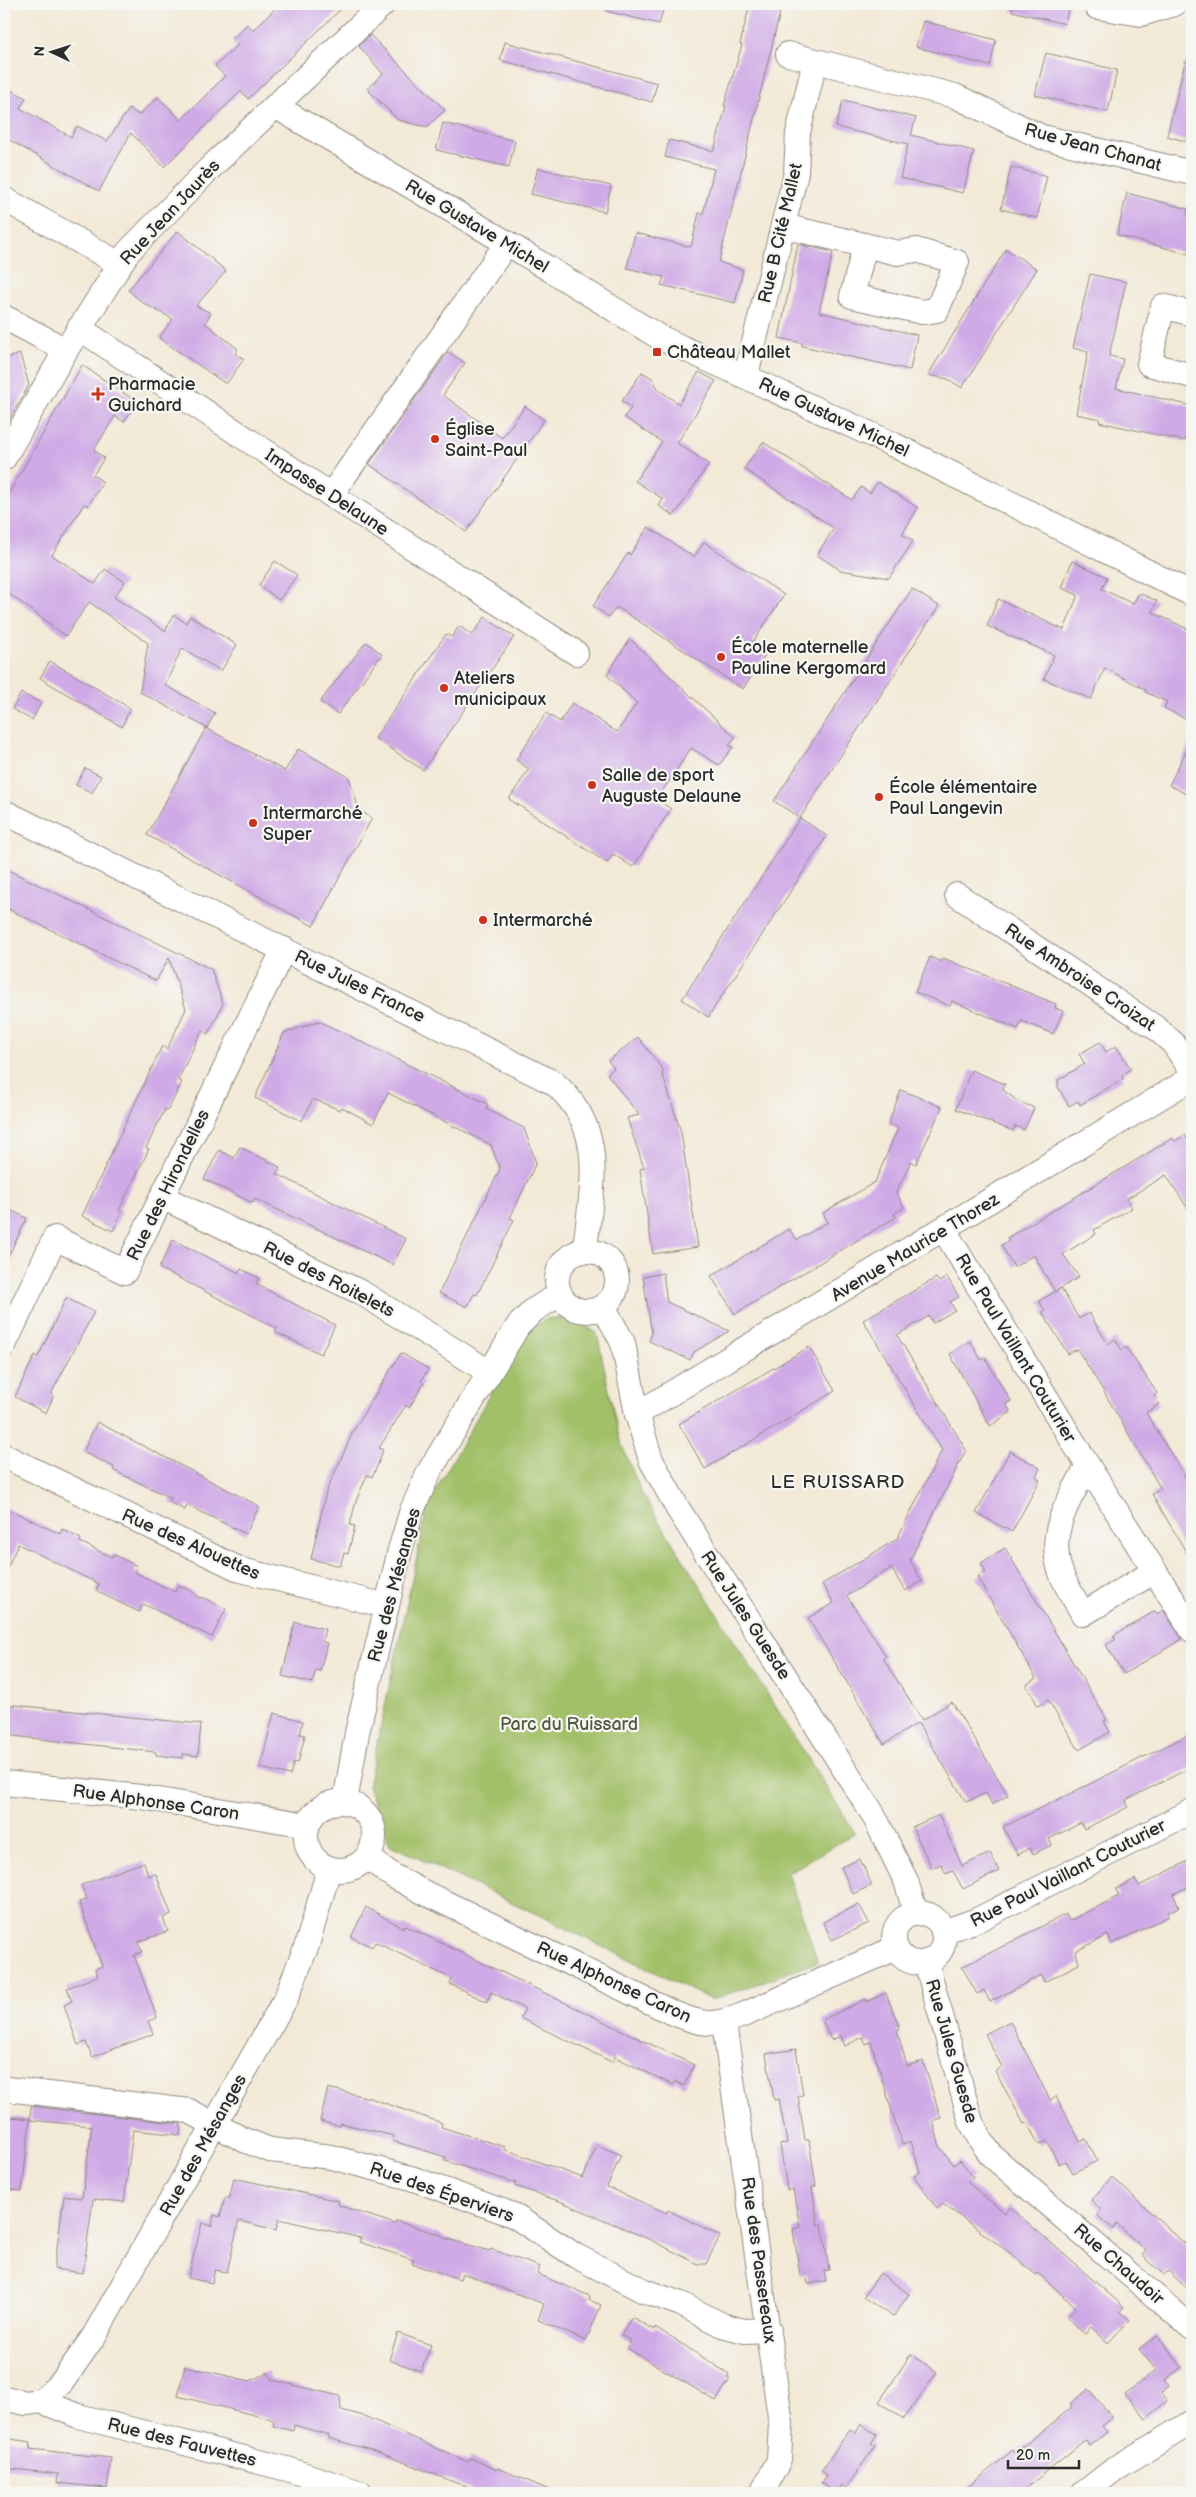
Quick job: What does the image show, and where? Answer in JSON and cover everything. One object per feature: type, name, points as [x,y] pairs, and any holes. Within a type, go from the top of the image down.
[{"type":"street","name":"Rue Jean Jaurès","points":[[4,458],[79,328],[120,264],[157,221],[383,4]]},
{"type":"street","points":[[1097,7],[1140,14],[1174,4]]},
{"type":"street","points":[[788,54],[815,61]]},
{"type":"street","name":"Rue Jean Chanat","points":[[815,61],[966,99],[1042,136],[1192,173]]},
{"type":"street","name":"Rue B Cité Mallet","points":[[746,375],[796,173],[798,133],[815,61]]},
{"type":"street","name":"Rue Gustave Michel","points":[[275,106],[507,242],[653,334],[746,375],[894,445],[1192,594]]},
{"type":"street","points":[[4,199],[120,264]]},
{"type":"street","points":[[783,226],[866,245]]},
{"type":"street","points":[[331,495],[507,242]]},
{"type":"street","points":[[1192,314],[1163,306],[1149,364],[1192,376]]},
{"type":"street","points":[[4,317],[66,350]]},
{"type":"street","name":"Impasse Delaune","points":[[79,328],[331,495],[576,653]]},
{"type":"street","name":"Rue Jules France","points":[[4,812],[546,1077],[561,1088],[582,1117],[592,1146],[593,1181],[585,1250]]},
{"type":"street","name":"Rue Ambroise Croizat","points":[[957,895],[1156,1028],[1176,1047],[1192,1071]]},
{"type":"street","name":"Rue des Hirondelles","points":[[4,1344],[56,1238],[126,1272],[284,949]]},
{"type":"street","name":"Avenue Maurice Thorez","points":[[637,1414],[944,1230],[1192,1078]]},
{"type":"street","name":"Rue des Roitelets","points":[[162,1197],[356,1290],[489,1372]]},
{"type":"street","name":"Rue Paul Vaillant Couturier","points":[[944,1230],[1088,1466],[1192,1630]]},
{"type":"street","points":[[585,1250],[599,1253],[606,1258],[616,1274],[614,1292],[603,1306],[594,1310],[581,1310],[569,1305],[560,1294],[556,1281],[559,1268],[572,1254],[585,1250]]},
{"type":"street","name":"Rue des Mésanges","points":[[345,1802],[357,1733],[387,1606],[408,1521],[423,1483],[489,1372],[522,1322],[534,1310],[560,1294]]},
{"type":"street","name":"Rue Jules Guesde","points":[[603,1306],[623,1343],[637,1414],[649,1454],[666,1489],[874,1814],[906,1881],[916,1914]]},
{"type":"street","name":"Rue des Alouettes","points":[[4,1456],[241,1570],[387,1606]]},
{"type":"street","points":[[1088,1466],[1065,1506],[1056,1540],[1062,1575],[1083,1614],[1155,1571]]},
{"type":"street","name":"Rue Alphonse Caron","points":[[4,1783],[150,1798],[307,1825]]},
{"type":"street","points":[[345,1802],[364,1812],[372,1826],[373,1842],[367,1857],[350,1869],[329,1869],[315,1860],[309,1851],[305,1836],[307,1825],[316,1812],[324,1805],[345,1802]]},
{"type":"street","name":"Rue Paul Vaillant Couturier","points":[[943,1932],[977,1920],[1192,1811]]},
{"type":"street","name":"Rue Alphonse Caron","points":[[367,1857],[407,1884],[671,2012],[708,2024],[724,2022],[896,1948]]},
{"type":"street","name":"Rue des Mésanges","points":[[41,2401],[62,2382],[90,2342],[215,2124],[290,1988],[307,1945],[329,1869]]},
{"type":"street","points":[[916,1914],[933,1918],[943,1932],[941,1949],[935,1957],[926,1962],[910,1961],[902,1956],[896,1948],[894,1937],[897,1927],[906,1917],[916,1914]]},
{"type":"street","name":"Rue Jules Guesde","points":[[926,1962],[976,2133],[992,2156],[1068,2220]]},
{"type":"street","name":"Rue des Passereaux","points":[[724,2022],[781,2424],[781,2444],[776,2469],[762,2493]]},
{"type":"street","name":"Rue des Éperviers","points":[[7,2089],[181,2109],[195,2113],[244,2140],[270,2150],[341,2159],[411,2178],[485,2203],[513,2215],[576,2256],[653,2295],[681,2304],[728,2328],[752,2332],[769,2330]]},
{"type":"street","name":"Rue Chaudoir","points":[[1068,2220],[1192,2328]]},
{"type":"street","name":"Rue des Fauvettes","points":[[4,2398],[26,2403],[41,2401],[78,2416],[287,2469],[360,2493]]},
{"type":"street","points":[[1084,2493],[1116,2468],[1192,2422]]},
{"type":"green space","name":"Parc du Ruissard","points":[[548,1318],[575,1320],[597,1333],[619,1438],[642,1494],[855,1833],[788,1873],[818,1962],[711,2000],[545,1918],[390,1845],[368,1786],[428,1504],[525,1332]]},
{"type":"building","points":[[280,4],[346,4],[248,99],[241,91],[164,167],[131,133],[99,191],[4,137],[4,86],[26,98],[20,108],[71,137],[77,126],[107,141],[129,109],[139,115],[158,97],[181,120],[225,76],[215,66],[238,45],[232,40],[247,24],[253,30]]},
{"type":"building","points":[[606,4],[665,4],[659,24],[606,11]]},
{"type":"building","points":[[750,4],[782,4],[719,262],[743,270],[735,303],[661,285],[664,277],[627,268],[635,233],[691,247],[699,213],[703,214],[714,169],[665,157],[669,140],[714,151],[726,106],[724,106],[742,45],[740,44]]},
{"type":"building","points":[[1013,4],[1069,4],[1065,24],[1012,11]]},
{"type":"building","points":[[923,21],[996,40],[990,66],[916,47]]},
{"type":"building","points":[[370,35],[445,110],[427,127],[398,120],[367,89],[383,74],[359,46]]},
{"type":"building","points":[[505,42],[657,83],[652,102],[500,60]]},
{"type":"building","points":[[1046,53],[1117,70],[1108,112],[1035,95]]},
{"type":"building","points":[[1185,62],[1192,63],[1192,143],[1167,136]]},
{"type":"building","points":[[843,100],[916,118],[911,135],[974,151],[963,193],[900,178],[908,144],[836,127]]},
{"type":"building","points":[[443,123],[515,141],[509,167],[436,150]]},
{"type":"building","points":[[1011,167],[1047,176],[1037,218],[1001,209]]},
{"type":"building","points":[[538,168],[611,186],[605,212],[531,194]]},
{"type":"building","points":[[1127,193],[1188,209],[1187,214],[1192,216],[1192,255],[1117,235]]},
{"type":"building","points":[[178,231],[226,271],[196,306],[211,313],[205,323],[238,349],[235,353],[244,359],[226,384],[159,338],[173,319],[143,303],[128,290]]},
{"type":"building","points":[[798,244],[833,252],[819,312],[917,335],[910,370],[802,346],[802,343],[779,338]]},
{"type":"building","points":[[1006,249],[1037,269],[962,388],[948,379],[928,375]]},
{"type":"building","points":[[1090,274],[1126,282],[1109,356],[1123,359],[1116,388],[1192,406],[1192,440],[1185,439],[1185,441],[1099,422],[1100,419],[1076,414],[1088,352],[1073,348]]},
{"type":"building","name":"Église Saint-Paul","points":[[448,352],[465,363],[443,395],[502,438],[525,406],[544,420],[466,532],[369,464]]},
{"type":"building","points":[[20,354],[29,385],[4,429],[4,359]]},
{"type":"building","points":[[82,365],[137,402],[124,422],[115,416],[94,450],[104,458],[93,475],[103,482],[88,506],[84,504],[52,555],[95,584],[105,569],[125,582],[114,597],[165,631],[174,615],[186,623],[190,616],[237,645],[221,671],[182,648],[165,685],[215,713],[207,728],[140,692],[148,643],[89,602],[66,636],[4,590],[4,502]]},
{"type":"building","points":[[642,372],[652,378],[659,390],[679,404],[699,372],[716,381],[677,443],[709,464],[674,516],[659,506],[663,499],[635,481],[662,442],[624,417],[631,408],[622,401]]},
{"type":"building","points":[[763,442],[852,500],[861,487],[870,493],[878,482],[918,508],[902,534],[913,541],[889,578],[840,570],[817,555],[834,528],[744,469]]},
{"type":"building","points":[[648,527],[694,557],[704,542],[784,595],[753,642],[767,652],[743,689],[617,607],[609,617],[593,606],[628,553],[630,555]]},
{"type":"building","points":[[275,561],[297,575],[279,600],[259,585]]},
{"type":"building","points":[[1072,561],[1107,577],[1102,589],[1133,604],[1139,593],[1157,601],[1152,612],[1192,631],[1192,722],[1164,708],[1167,702],[1145,692],[1146,690],[1105,668],[1091,699],[1044,679],[1054,655],[987,626],[998,599],[1064,630],[1078,595],[1062,588]]},
{"type":"building","points":[[912,589],[939,606],[800,818],[774,801]]},
{"type":"building","name":"Ateliers municipaux","points":[[485,617],[514,637],[423,770],[375,738],[446,634],[452,637],[459,626],[472,635]]},
{"type":"building","name":"Salle de sport Auguste Delaune","points":[[630,639],[735,737],[729,746],[733,747],[719,765],[691,748],[657,799],[671,809],[633,867],[613,854],[607,863],[509,799],[529,769],[516,760],[546,713],[560,722],[572,703],[617,732],[637,703],[607,675]]},
{"type":"building","points":[[366,642],[382,654],[338,714],[320,702]]},
{"type":"building","points":[[50,661],[130,708],[122,727],[40,678]]},
{"type":"building","points":[[21,693],[41,703],[32,720],[12,709]]},
{"type":"building","name":"Intermarché Super","points":[[206,728],[285,771],[298,749],[349,777],[359,810],[372,818],[313,926],[147,835]]},
{"type":"building","points":[[1192,739],[1192,797],[1169,785]]},
{"type":"building","points":[[85,768],[101,776],[92,793],[76,785]]},
{"type":"building","points":[[800,818],[827,836],[708,1017],[682,999]]},
{"type":"building","points":[[4,868],[211,969],[223,1004],[208,1034],[202,1030],[178,1080],[182,1082],[168,1110],[165,1109],[146,1148],[149,1149],[119,1210],[122,1212],[113,1231],[82,1216],[162,1046],[167,1049],[186,1009],[169,958],[156,981],[4,907]]},
{"type":"building","points":[[930,957],[941,962],[943,958],[1056,1004],[1055,1008],[1063,1011],[1053,1034],[1022,1021],[1018,1029],[952,1001],[950,1006],[915,992]]},
{"type":"building","points":[[319,1021],[488,1104],[486,1109],[524,1128],[536,1163],[510,1218],[514,1220],[477,1295],[474,1294],[467,1307],[439,1293],[500,1169],[491,1145],[388,1093],[373,1124],[342,1107],[340,1110],[313,1099],[302,1121],[255,1098],[284,1033]]},
{"type":"building","points":[[638,1037],[664,1071],[662,1073],[681,1132],[698,1247],[653,1254],[640,1169],[644,1168],[627,1118],[639,1115],[607,1074],[614,1068],[608,1061]]},
{"type":"building","points":[[1100,1042],[1106,1052],[1116,1046],[1131,1069],[1122,1075],[1123,1079],[1080,1105],[1078,1101],[1069,1106],[1058,1087],[1058,1080],[1085,1064],[1079,1054]]},
{"type":"building","points":[[971,1070],[1005,1084],[1003,1090],[1016,1100],[1034,1108],[1024,1130],[1015,1126],[1013,1131],[956,1109]]},
{"type":"building","points":[[901,1090],[942,1107],[916,1164],[911,1161],[896,1193],[904,1207],[894,1214],[896,1217],[735,1314],[711,1276],[789,1229],[797,1240],[828,1222],[823,1213],[875,1182],[898,1128],[888,1124]]},
{"type":"building","points":[[1185,1135],[1192,1148],[1192,1215],[1166,1175],[1126,1199],[1132,1208],[1094,1230],[1096,1234],[1063,1254],[1079,1277],[1055,1292],[1034,1255],[1014,1267],[1001,1245],[1009,1241],[1007,1238],[1173,1138],[1175,1141]]},
{"type":"building","points":[[240,1147],[280,1167],[277,1174],[406,1239],[393,1265],[255,1199],[253,1203],[204,1179],[219,1150],[234,1158]]},
{"type":"building","points":[[4,1207],[27,1218],[4,1265]]},
{"type":"building","points":[[173,1240],[239,1273],[241,1269],[259,1278],[256,1284],[335,1325],[321,1354],[275,1332],[277,1328],[159,1268]]},
{"type":"building","points":[[663,1273],[667,1302],[729,1331],[694,1352],[690,1360],[649,1341],[652,1334],[643,1277]]},
{"type":"building","points":[[947,1277],[959,1297],[950,1302],[955,1310],[933,1323],[929,1316],[897,1335],[966,1450],[910,1560],[922,1581],[905,1591],[891,1568],[847,1596],[886,1656],[883,1658],[922,1720],[952,1702],[1008,1795],[992,1805],[986,1793],[966,1802],[918,1723],[884,1744],[808,1618],[834,1603],[822,1584],[897,1539],[942,1450],[863,1320],[936,1278],[939,1282]]},
{"type":"building","points":[[1061,1288],[1079,1319],[1089,1313],[1108,1344],[1115,1339],[1122,1350],[1126,1347],[1157,1393],[1154,1396],[1159,1404],[1146,1413],[1192,1488],[1192,1562],[1152,1494],[1161,1489],[1101,1387],[1077,1349],[1068,1354],[1042,1312],[1045,1311],[1039,1301]]},
{"type":"building","points":[[66,1298],[94,1312],[52,1392],[53,1397],[46,1413],[15,1397],[35,1355],[38,1357]]},
{"type":"building","points":[[970,1341],[981,1360],[985,1358],[1011,1401],[1006,1404],[1011,1412],[990,1426],[950,1354]]},
{"type":"building","points":[[809,1347],[835,1391],[705,1469],[679,1424]]},
{"type":"building","points":[[401,1353],[428,1369],[421,1381],[424,1383],[409,1408],[406,1405],[379,1448],[383,1450],[372,1477],[367,1475],[356,1501],[350,1525],[355,1526],[348,1554],[344,1553],[340,1566],[311,1559],[326,1492],[353,1431]]},
{"type":"building","points":[[97,1422],[259,1506],[246,1534],[187,1505],[185,1510],[169,1502],[171,1498],[113,1470],[114,1467],[83,1452]]},
{"type":"building","points":[[1010,1451],[1040,1468],[1036,1477],[1040,1480],[1012,1532],[976,1513]]},
{"type":"building","points":[[4,1507],[60,1534],[62,1529],[81,1539],[80,1542],[112,1557],[113,1554],[137,1566],[134,1572],[175,1592],[178,1585],[193,1592],[197,1597],[204,1598],[226,1609],[212,1637],[143,1604],[139,1612],[96,1591],[99,1584],[18,1544],[4,1575]]},
{"type":"building","points":[[1005,1548],[1107,1720],[1104,1721],[1110,1732],[1079,1750],[1048,1700],[1038,1706],[1026,1685],[1036,1678],[977,1577],[986,1572],[981,1563]]},
{"type":"building","points":[[1163,1610],[1182,1639],[1124,1674],[1106,1645],[1116,1639],[1113,1636],[1155,1611],[1157,1614]]},
{"type":"building","points":[[295,1622],[325,1629],[322,1642],[327,1643],[320,1671],[316,1670],[312,1683],[282,1676]]},
{"type":"building","points":[[4,1704],[201,1724],[198,1756],[183,1754],[183,1758],[156,1755],[156,1752],[4,1735]]},
{"type":"building","points":[[274,1713],[303,1721],[300,1734],[305,1735],[298,1763],[294,1762],[290,1775],[260,1768]]},
{"type":"building","points":[[1192,1733],[1192,1767],[1126,1800],[1128,1807],[1109,1817],[1084,1829],[1081,1823],[1049,1839],[1052,1845],[1033,1854],[1030,1848],[1018,1855],[1003,1827]]},
{"type":"building","points":[[939,1815],[962,1866],[990,1853],[999,1871],[963,1889],[953,1871],[946,1874],[941,1864],[932,1868],[912,1827]]},
{"type":"building","points":[[860,1859],[872,1885],[853,1894],[841,1867]]},
{"type":"building","points":[[1192,1859],[1192,1885],[1173,1894],[1179,1907],[1168,1912],[1169,1916],[1112,1944],[1108,1935],[1076,1951],[1079,1964],[1044,1982],[1041,1975],[990,2002],[984,1990],[977,1994],[962,1967],[1066,1914],[1069,1921],[1119,1896],[1116,1889],[1135,1879],[1139,1886]]},
{"type":"building","points":[[144,1862],[148,1876],[156,1874],[171,1914],[163,1918],[168,1931],[138,1942],[142,1952],[134,1955],[157,2018],[148,2021],[153,2034],[92,2057],[86,2042],[78,2045],[64,2005],[72,2001],[67,1988],[98,1976],[95,1969],[102,1966],[79,1902],[87,1899],[81,1885]]},
{"type":"building","points":[[859,1904],[869,1923],[832,1940],[823,1922]]},
{"type":"building","points":[[366,1907],[403,1928],[404,1925],[694,2065],[684,2086],[675,2081],[673,2085],[615,2057],[612,2062],[520,2018],[525,2009],[491,1992],[487,2002],[450,1984],[452,1979],[413,1960],[375,1942],[372,1947],[351,1937]]},
{"type":"building","points":[[886,1993],[900,2029],[897,2030],[907,2066],[923,2061],[941,2118],[933,2121],[940,2147],[954,2165],[960,2160],[973,2177],[967,2182],[1005,2213],[1010,2207],[1124,2307],[1120,2311],[1130,2320],[1108,2343],[1091,2327],[1085,2334],[1067,2317],[1076,2307],[1038,2273],[1036,2275],[1014,2256],[943,2204],[937,2209],[914,2176],[920,2172],[911,2141],[902,2144],[871,2042],[866,2044],[863,2037],[845,2046],[841,2036],[831,2040],[822,2020],[866,1999],[867,2002]]},
{"type":"building","points":[[1010,2021],[1050,2100],[1056,2096],[1080,2141],[1086,2139],[1097,2161],[1073,2173],[1066,2161],[1059,2164],[1047,2141],[1039,2145],[1027,2123],[1024,2124],[995,2071],[1002,2067],[985,2034]]},
{"type":"building","points":[[796,2049],[803,2095],[798,2096],[805,2140],[809,2140],[816,2186],[812,2187],[818,2225],[822,2224],[829,2270],[824,2271],[826,2281],[808,2284],[806,2274],[800,2275],[793,2229],[800,2227],[793,2189],[787,2190],[780,2144],[787,2143],[779,2099],[774,2100],[766,2054]]},
{"type":"building","points":[[328,2088],[370,2098],[442,2123],[441,2127],[505,2147],[504,2149],[583,2178],[597,2145],[621,2155],[607,2187],[667,2213],[668,2210],[720,2236],[706,2264],[698,2264],[651,2240],[562,2202],[515,2186],[516,2183],[445,2161],[446,2157],[393,2141],[394,2136],[340,2123],[339,2126],[320,2121]]},
{"type":"building","points":[[31,2106],[181,2124],[180,2135],[133,2130],[124,2202],[93,2199],[83,2273],[54,2269],[64,2196],[82,2198],[92,2126],[30,2120],[22,2191],[4,2189],[4,2166],[10,2117],[30,2119]]},
{"type":"building","points":[[1112,2177],[1192,2250],[1192,2293],[1168,2271],[1164,2275],[1142,2255],[1146,2251],[1117,2224],[1113,2229],[1097,2215],[1101,2210],[1091,2200]]},
{"type":"building","points":[[234,2178],[339,2201],[338,2205],[395,2224],[396,2221],[441,2235],[444,2238],[490,2251],[491,2249],[540,2267],[537,2274],[590,2296],[589,2300],[601,2305],[586,2341],[538,2320],[544,2304],[462,2273],[460,2279],[412,2264],[414,2260],[359,2242],[361,2238],[279,2219],[276,2230],[239,2221],[227,2272],[215,2270],[212,2283],[188,2278],[202,2223],[212,2226],[214,2215],[220,2217],[225,2197],[229,2199]]},
{"type":"building","points":[[880,2273],[909,2294],[893,2317],[863,2297]]},
{"type":"building","points":[[632,2317],[654,2330],[655,2327],[729,2374],[727,2378],[730,2379],[716,2401],[627,2348],[631,2341],[621,2335]]},
{"type":"building","points":[[398,2333],[431,2345],[421,2371],[389,2360]]},
{"type":"building","points":[[1157,2335],[1182,2367],[1165,2380],[1169,2386],[1161,2393],[1167,2401],[1146,2419],[1125,2394],[1156,2370],[1139,2349]]},
{"type":"building","points":[[911,2354],[937,2372],[904,2419],[879,2402]]},
{"type":"building","points":[[185,2366],[250,2381],[268,2372],[272,2380],[340,2396],[341,2410],[364,2416],[468,2462],[470,2458],[556,2493],[482,2493],[378,2452],[328,2438],[329,2435],[294,2425],[293,2431],[273,2426],[274,2420],[178,2396]]},
{"type":"building","points":[[1089,2389],[1112,2418],[1102,2426],[1107,2432],[1090,2446],[1085,2440],[1020,2493],[961,2493],[1013,2450],[1015,2453],[1044,2430],[1072,2407],[1070,2404]]},
{"type":"building","points":[[861,2424],[877,2435],[871,2443],[875,2446],[846,2488],[842,2485],[836,2493],[821,2483],[827,2475],[821,2471],[850,2429],[856,2433]]},
{"type":"building","points":[[4,2438],[31,2442],[30,2449],[111,2458],[107,2488],[57,2483],[58,2474],[4,2468]]},
{"type":"place","name":"Château Mallet","points":[[657,352]]},
{"type":"place","name":"Pharmacie Guichard","points":[[98,394]]},
{"type":"place","name":"Église Saint-Paul","points":[[435,439]]},
{"type":"place","name":"École maternelle Pauline Kergomard","points":[[721,657]]},
{"type":"place","name":"Ateliers municipaux","points":[[444,688]]},
{"type":"place","name":"Salle de sport Auguste Delaune","points":[[592,785]]},
{"type":"place","name":"École élémentaire Paul Langevin","points":[[879,797]]},
{"type":"place","name":"Intermarché Super","points":[[253,823]]},
{"type":"place","name":"Intermarché","points":[[483,920]]},
{"type":"district","name":"LE RUISSARD","points":[[838,1481]]}]
